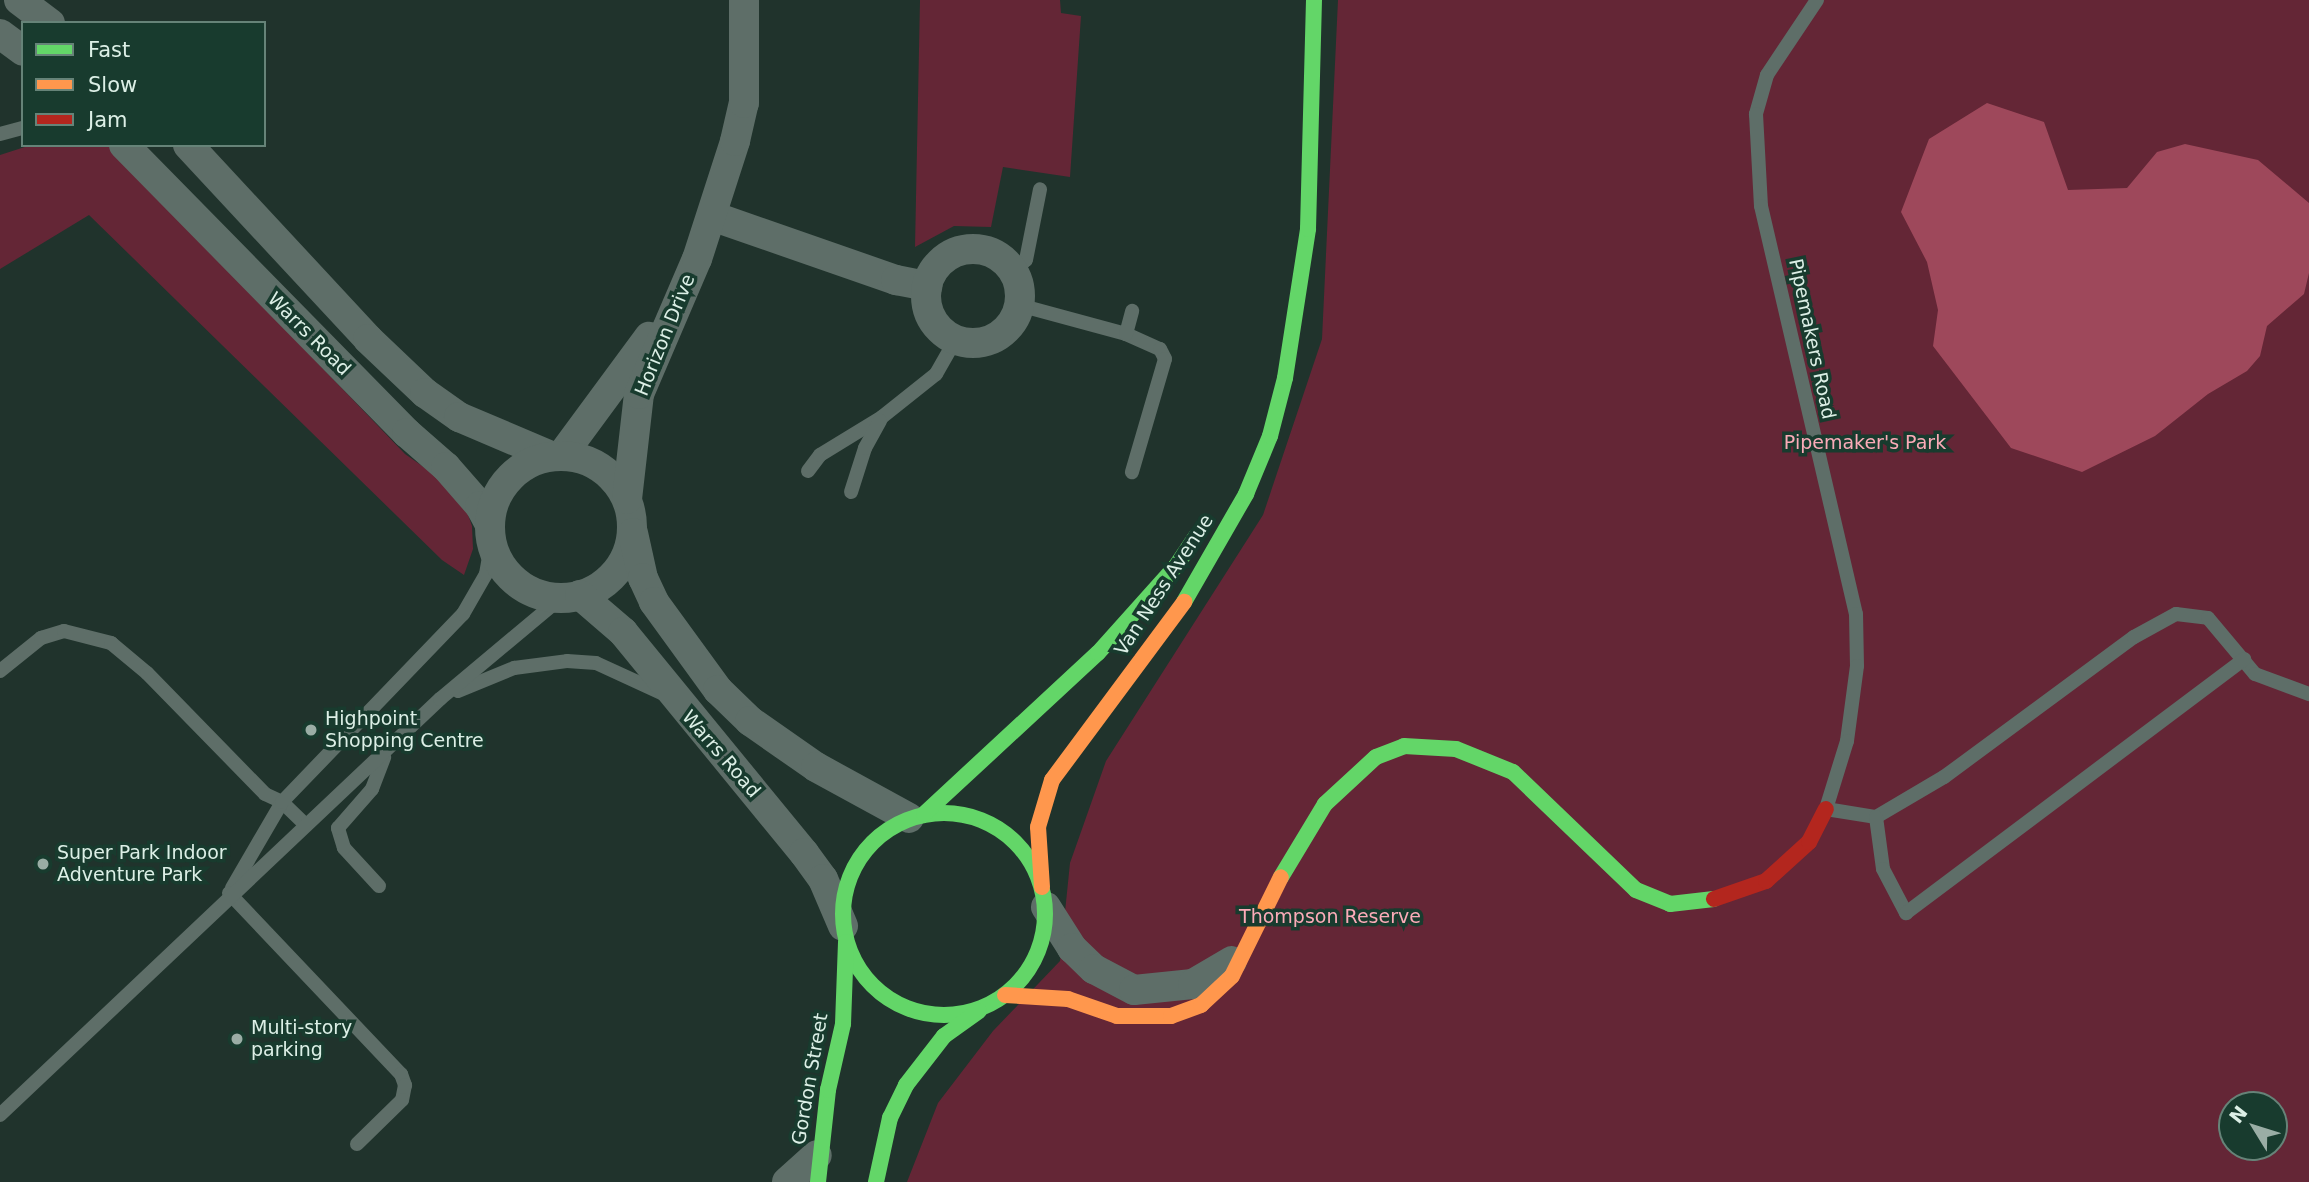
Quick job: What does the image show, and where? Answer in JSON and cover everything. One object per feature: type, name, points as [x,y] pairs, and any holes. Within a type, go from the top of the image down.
[{"type":"main road","name":"Van Ness Avenue","points":[[1044,897],[1038,827],[1041,803],[1067,754],[1169,623],[1246,494],[1270,436],[1285,378],[1308,229],[1314,137],[1314,0]]},
{"type":"main road","name":"Van Ness Avenue","points":[[1256,417],[1297,288]]},
{"type":"main road","name":"Van Ness Avenue","points":[[916,816],[1098,653],[1176,566],[1205,524]]},
{"type":"main road","name":"Pipemakers Road","points":[[1005,995],[1068,999],[1117,1016],[1171,1016],[1201,1005],[1218,992],[1253,936],[1325,804],[1376,757],[1404,746],[1456,749],[1482,756],[1513,772],[1615,873],[1636,890],[1670,904],[1702,903],[1766,881],[1809,842],[1826,810]]},
{"type":"main road","points":[[876,1182],[890,1118],[906,1085],[944,1036],[1005,995],[1032,965],[1045,927],[1044,897],[1033,863],[998,827],[949,812],[916,816],[885,831],[858,862],[844,899],[845,934],[858,968],[876,990],[901,1006],[939,1015],[987,1006]]},
{"type":"main road","name":"Gordon Street","points":[[817,1169],[843,1024],[845,934]]},
{"type":"street","points":[[19,0],[47,21]]},
{"type":"street","name":"Horizon Drive","points":[[630,511],[639,394],[712,216],[744,103],[744,0]]},
{"type":"street","name":"Warrs Road","points":[[126,147],[407,433],[446,467],[480,506],[491,535]]},
{"type":"street","name":"Warrs Road","points":[[190,147],[401,373],[459,417],[557,456]]},
{"type":"street","points":[[712,216],[896,280],[927,286]]},
{"type":"street","name":"Horizon Drive","points":[[557,456],[654,330],[712,216]]},
{"type":"street","points":[[965,249],[994,253],[1013,270],[1019,305],[999,334],[977,342],[956,339],[932,320],[927,286],[940,261],[965,249]]},
{"type":"street","points":[[557,456],[601,468],[630,511],[629,546],[619,568],[602,585],[571,597],[542,596],[510,577],[491,535],[495,500],[508,479],[527,464],[557,456]]},
{"type":"street","name":"Warrs Road","points":[[630,511],[637,557],[654,602],[718,690],[750,721],[807,761],[916,816]]},
{"type":"street","name":"Warrs Road","points":[[571,597],[624,632],[674,699],[804,853],[823,879],[845,934]]},
{"type":"street","points":[[1044,897],[1072,948],[1094,969],[1134,990],[1183,986],[1215,975],[1253,936]]},
{"type":"street","points":[[786,1182],[817,1169]]},
{"type":"lane","name":"Pipemakers Road","points":[[1816,0],[1767,75],[1756,114],[1761,206],[1856,614],[1857,666],[1847,741],[1826,810]]},
{"type":"lane","points":[[0,134],[21,129]]},
{"type":"lane","points":[[1013,270],[1026,260],[1040,189]]},
{"type":"lane","points":[[1019,305],[1126,334],[1160,349],[1165,359],[1132,472]]},
{"type":"lane","points":[[1126,334],[1132,311]]},
{"type":"lane","points":[[808,471],[835,444],[883,417],[936,374],[956,339]]},
{"type":"lane","points":[[851,492],[865,449],[883,417]]},
{"type":"lane","points":[[231,895],[282,802],[463,614],[486,574],[491,535]]},
{"type":"lane","points":[[0,1115],[440,699],[571,597]]},
{"type":"lane","points":[[1826,810],[1876,817],[1944,777],[2134,637],[2176,614],[2208,618],[2255,674],[2309,694]]},
{"type":"lane","points":[[0,671],[41,638],[64,631],[111,643],[147,673],[265,794],[282,802],[306,824]]},
{"type":"lane","points":[[1876,817],[1883,869],[1906,913],[2244,659]]},
{"type":"lane","points":[[440,699],[514,668],[557,661],[596,663],[674,699]]},
{"type":"lane","points":[[379,886],[344,848],[338,828],[372,789],[386,752]]},
{"type":"lane","points":[[231,895],[401,1074],[404,1094],[397,1105],[357,1144]]},
{"type":"green space","points":[[920,0],[1060,0],[1061,13],[1081,16],[1070,177],[1003,167],[991,227],[954,226],[915,247]]},
{"type":"green space","name":"Pipemaker's Park","points":[[1338,0],[2309,0],[2309,1182],[907,1182],[938,1103],[993,1031],[1060,961],[1070,863],[1106,761],[1263,515],[1322,339]]},
{"type":"green space","points":[[25,147],[112,149],[405,454],[438,477],[466,509],[472,526],[473,549],[464,575],[442,560],[89,215],[0,269],[0,155]]},
{"type":"shaded area","points":[[1987,103],[2044,122],[2068,190],[2127,188],[2157,152],[2185,144],[2258,160],[2309,203],[2309,273],[2304,294],[2267,326],[2260,356],[2247,371],[2208,394],[2155,436],[2082,472],[2011,448],[1933,346],[1938,310],[1927,262],[1901,212],[1929,139]]},
{"type":"traffic: fast","points":[[1184,602],[1246,494],[1270,436],[1285,378],[1308,229],[1314,0]]},
{"type":"traffic: fast","points":[[924,814],[1098,653],[1176,566],[1197,535]]},
{"type":"traffic: fast","points":[[1281,877],[1325,804],[1376,757],[1404,746],[1456,749],[1513,772],[1636,890],[1670,904],[1714,899]]},
{"type":"traffic: fast","points":[[944,813],[983,820],[1016,842],[1038,875],[1045,914],[1038,953],[1016,986],[983,1008],[944,1015],[905,1008],[872,986],[850,953],[843,914],[850,875],[872,842],[905,820],[944,813]]},
{"type":"traffic: fast","points":[[818,1182],[828,1090],[843,1024],[846,942]]},
{"type":"traffic: fast","points":[[876,1182],[890,1118],[906,1085],[944,1036],[979,1011]]},
{"type":"traffic: slow","points":[[1042,887],[1038,827],[1052,780],[1184,602]]},
{"type":"traffic: slow","points":[[1005,995],[1068,999],[1117,1016],[1171,1016],[1201,1005],[1232,976],[1281,877]]},
{"type":"traffic: jam","points":[[1714,899],[1766,881],[1809,842],[1826,809]]},
{"type":"place","name":"Highpoint Shopping Centre","points":[[311,730]]},
{"type":"place","name":"Super Park Indoor Adventure Park","points":[[43,864]]},
{"type":"place","name":"Multi-story parking","points":[[237,1039]]},
{"type":"park label","name":"Thompson Reserve","points":[[1330,917]]}]
